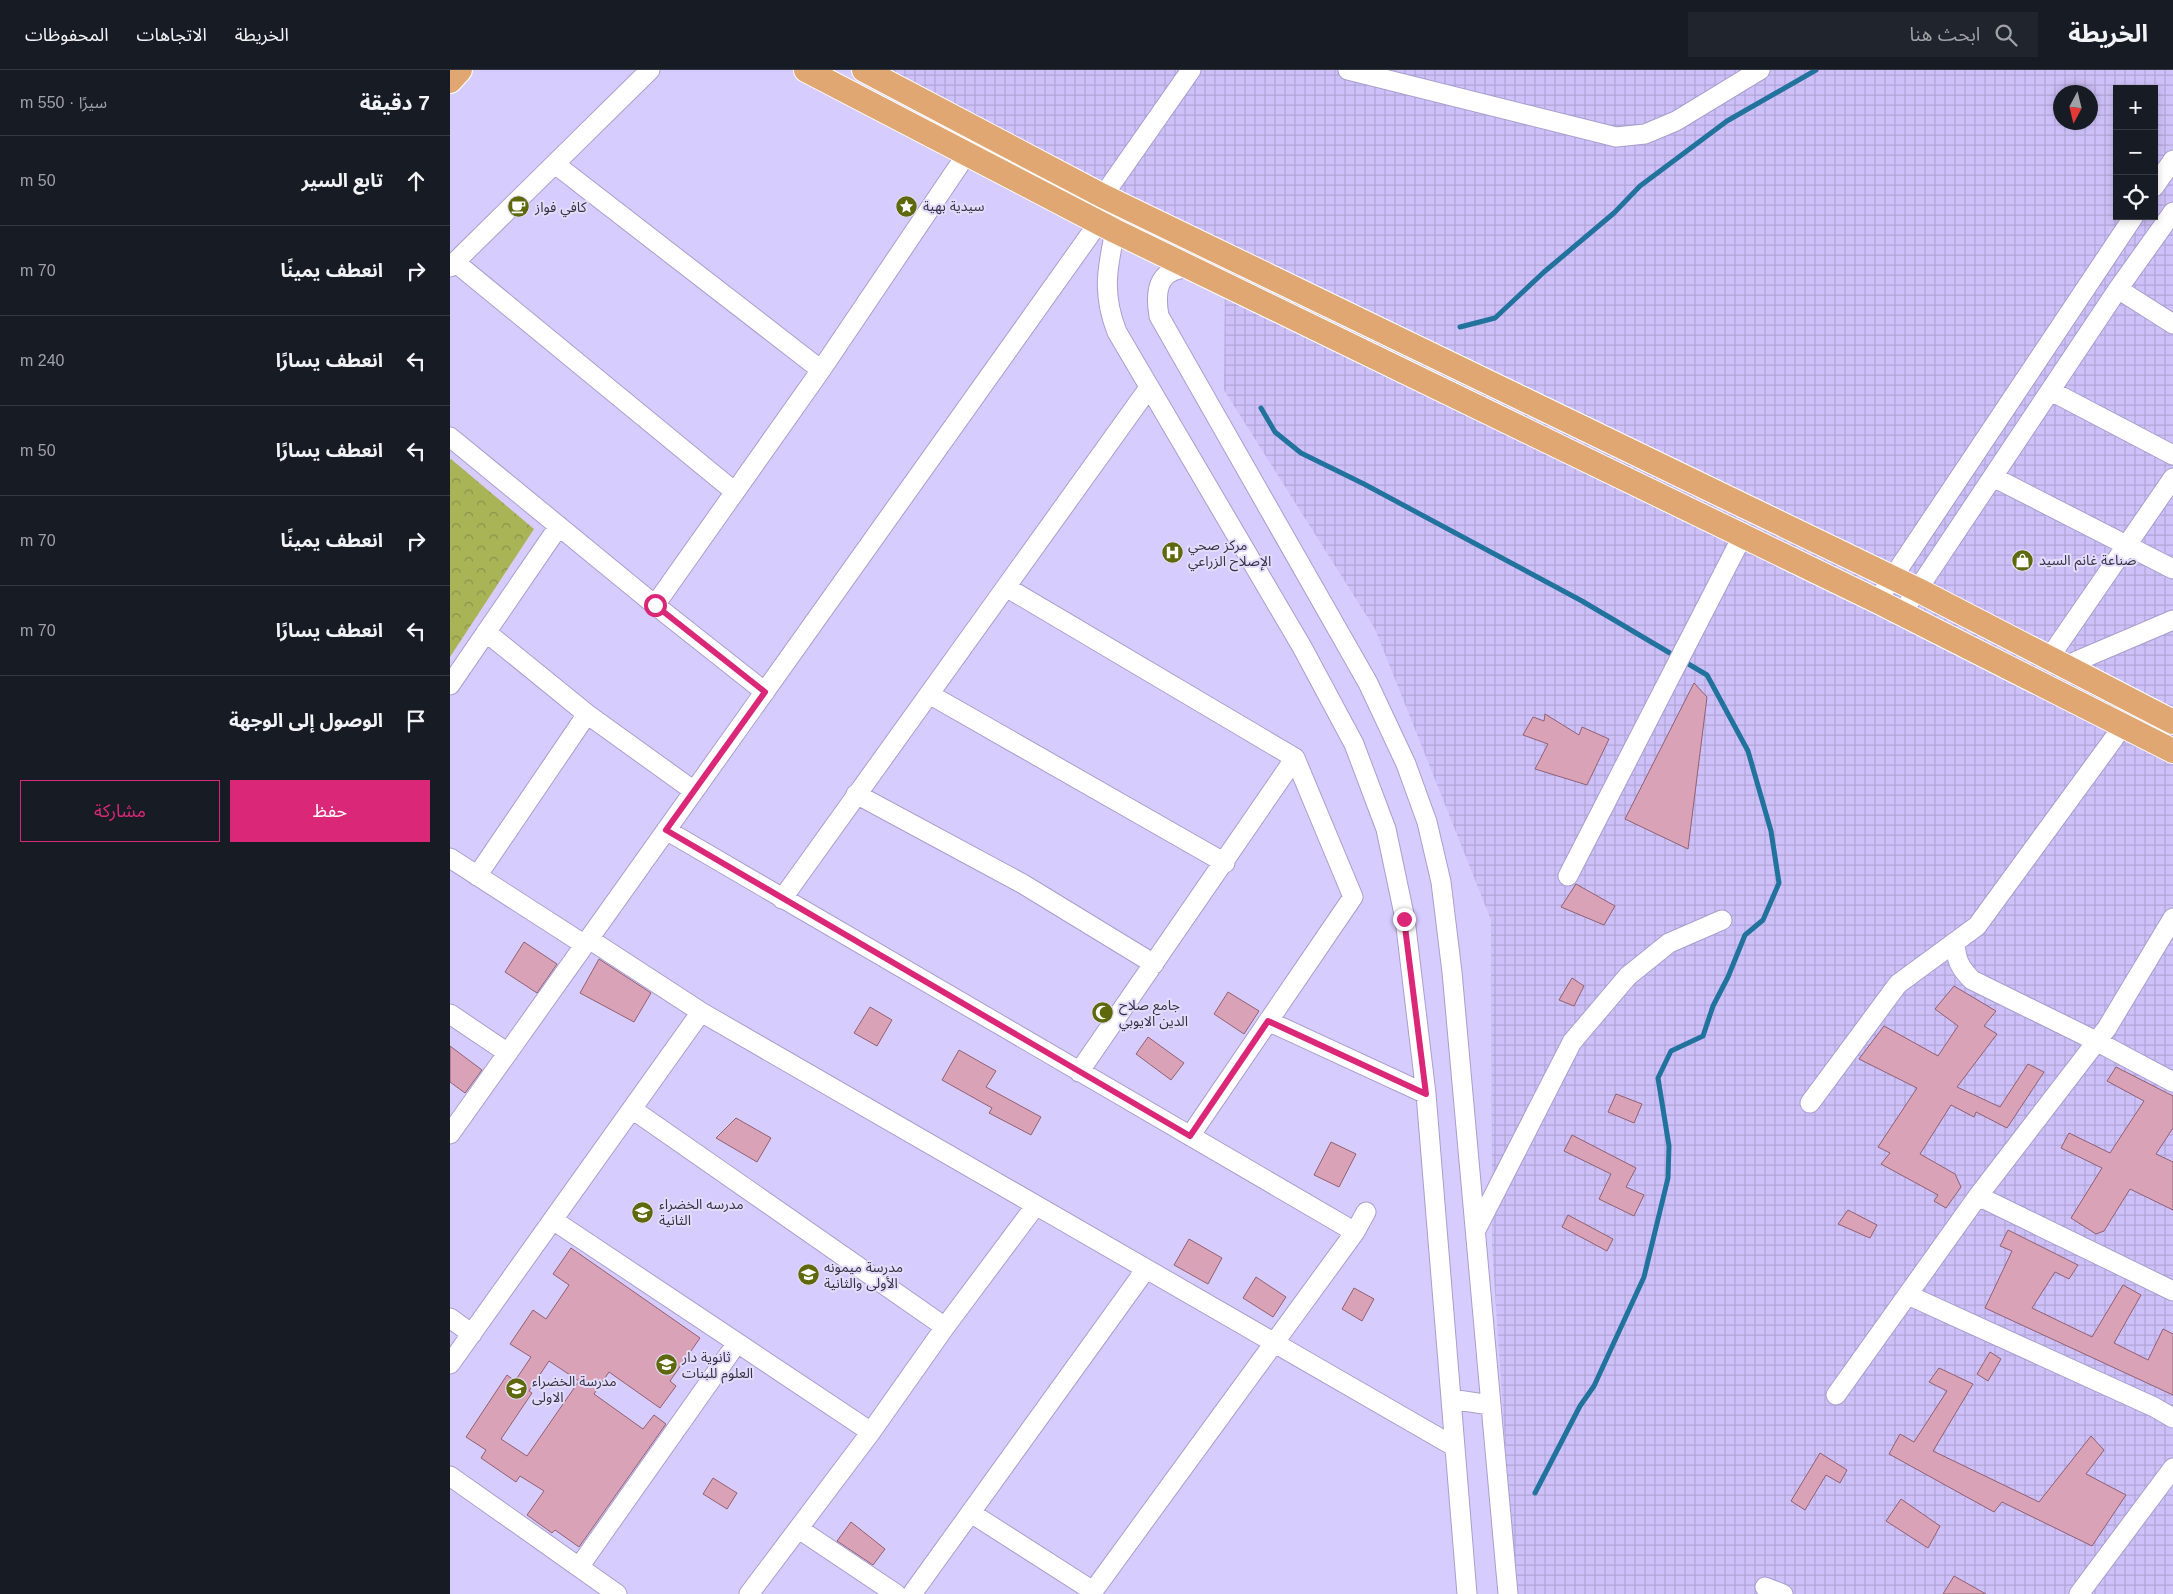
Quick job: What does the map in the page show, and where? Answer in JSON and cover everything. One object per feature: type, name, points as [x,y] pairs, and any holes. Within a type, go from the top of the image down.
[{"type":"main road","points":[[450,81],[460,70]]},
{"type":"main road","points":[[806,70],[1107,227],[1902,613],[2173,752]]},
{"type":"main road","points":[[864,70],[1102,196],[1918,590],[2173,722]]},
{"type":"street","points":[[650,70],[452,264],[735,492]]},
{"type":"street","points":[[1102,196],[1191,70]]},
{"type":"street","points":[[1348,70],[1616,137],[1645,134],[1676,121],[1760,70]]},
{"type":"street","points":[[655,605],[821,370],[966,155]]},
{"type":"street","points":[[2158,181],[2173,160]]},
{"type":"street","points":[[554,164],[821,370]]},
{"type":"street","points":[[1902,613],[2118,289],[2173,212]]},
{"type":"street","points":[[1877,601],[2131,220]]},
{"type":"street","points":[[1107,227],[1106,278],[1108,305],[1117,332],[1148,389],[1200,472],[1302,647],[1354,744],[1367,774],[1386,829],[1395,864],[1404,919],[1426,1094],[1467,1594]]},
{"type":"street","points":[[450,1134],[765,692],[1107,227]]},
{"type":"street","points":[[1192,268],[1181,268],[1169,272],[1162,279],[1157,291],[1159,316],[1368,683],[1402,756],[1427,822],[1441,882],[1452,972],[1508,1594]]},
{"type":"street","points":[[2118,289],[2173,324]]},
{"type":"street","points":[[782,899],[1148,389]]},
{"type":"street","points":[[2051,391],[2173,455]]},
{"type":"street","points":[[451,439],[765,692]]},
{"type":"street","points":[[1993,477],[2173,569]]},
{"type":"street","points":[[2057,662],[2128,546],[2173,478]]},
{"type":"street","points":[[450,686],[559,526]]},
{"type":"street","points":[[1568,876],[1673,668],[1743,535]]},
{"type":"street","points":[[1006,587],[1296,758],[1354,897],[1190,1136]]},
{"type":"street","points":[[2057,662],[2173,620]]},
{"type":"street","points":[[486,632],[587,714],[694,792]]},
{"type":"street","points":[[929,694],[1225,863]]},
{"type":"street","points":[[477,876],[587,714]]},
{"type":"street","points":[[1810,1103],[1898,984],[1977,926],[2123,726]]},
{"type":"street","points":[[1079,1072],[1296,758]]},
{"type":"street","points":[[856,794],[1023,884],[1154,964]]},
{"type":"street","points":[[666,830],[1355,1232]]},
{"type":"street","points":[[450,858],[701,1012],[1455,1447]]},
{"type":"street","points":[[1836,1395],[1978,1196],[2107,1028],[2173,918]]},
{"type":"street","points":[[1476,1230],[1572,1042],[1628,976],[1669,942],[1722,920]]},
{"type":"street","points":[[1955,942],[1956,960],[1962,970],[1972,980],[2096,1041],[2173,1082]]},
{"type":"street","points":[[450,1364],[701,1012]]},
{"type":"street","points":[[450,1014],[508,1053]]},
{"type":"street","points":[[1268,1021],[1426,1094]]},
{"type":"street","points":[[632,1109],[945,1327]]},
{"type":"street","points":[[1978,1196],[2173,1292]]},
{"type":"street","points":[[750,1594],[871,1432],[945,1327],[1036,1205]]},
{"type":"street","points":[[971,1513],[1092,1592],[1355,1232],[1366,1212]]},
{"type":"street","points":[[553,1220],[871,1432]]},
{"type":"street","points":[[912,1594],[1146,1269]]},
{"type":"street","points":[[1908,1295],[2154,1407],[2173,1418]]},
{"type":"street","points":[[450,1318],[472,1334]]},
{"type":"street","points":[[579,1567],[737,1343]]},
{"type":"street","points":[[1451,1399],[1490,1405]]},
{"type":"street","points":[[2079,1594],[2173,1468]]},
{"type":"street","points":[[450,1476],[617,1594]]},
{"type":"street","points":[[799,1529],[896,1594]]},
{"type":"street","points":[[1765,1587],[1783,1594]]},
{"type":"shaded area","points":[[874,70],[2173,70],[2173,1594],[1515,1594],[1492,1247],[1491,920],[1375,629],[1224,390],[1225,248]]},
{"type":"green space","points":[[450,460],[534,529],[450,657]]},
{"type":"building","points":[[1694,683],[1707,697],[1688,849],[1625,819]]},
{"type":"building","points":[[1545,714],[1579,735],[1582,727],[1609,739],[1587,785],[1535,769],[1548,744],[1523,735],[1533,717],[1544,721]]},
{"type":"building","points":[[1576,884],[1615,906],[1604,925],[1561,907]]},
{"type":"building","points":[[524,942],[557,964],[537,993],[505,972]]},
{"type":"building","points":[[599,959],[651,993],[634,1022],[580,993]]},
{"type":"building","points":[[1572,978],[1584,986],[1574,1006],[1559,1000]]},
{"type":"building","points":[[1954,986],[1996,1011],[1984,1026],[1997,1034],[1957,1087],[2000,1107],[2028,1064],[2044,1072],[2007,1128],[1976,1112],[1974,1117],[1951,1105],[1920,1154],[1955,1174],[1961,1187],[1946,1208],[1934,1201],[1938,1195],[1881,1164],[1890,1153],[1878,1147],[1917,1088],[1859,1059],[1884,1026],[1938,1056],[1958,1026],[1935,1009]]},
{"type":"building","points":[[1228,992],[1259,1011],[1244,1034],[1214,1014]]},
{"type":"building","points":[[870,1007],[892,1020],[877,1046],[854,1033]]},
{"type":"building","points":[[1148,1037],[1184,1063],[1171,1080],[1136,1054]]},
{"type":"building","points":[[450,1046],[482,1070],[465,1093],[450,1082]]},
{"type":"building","points":[[959,1050],[996,1071],[986,1087],[1041,1117],[1031,1135],[989,1113],[992,1108],[942,1080]]},
{"type":"building","points":[[2116,1067],[2173,1096],[2173,1128],[2156,1154],[2173,1162],[2173,1210],[2130,1189],[2104,1231],[2096,1234],[2071,1218],[2102,1168],[2061,1148],[2069,1133],[2110,1153],[2144,1101],[2107,1081]]},
{"type":"building","points":[[1616,1094],[1642,1104],[1634,1123],[1608,1112]]},
{"type":"building","points":[[736,1118],[771,1138],[757,1162],[716,1138]]},
{"type":"building","points":[[1572,1135],[1636,1168],[1626,1187],[1644,1195],[1634,1216],[1599,1199],[1611,1174],[1564,1151]]},
{"type":"building","points":[[1331,1142],[1356,1154],[1339,1187],[1314,1175]]},
{"type":"building","points":[[1848,1210],[1877,1225],[1870,1238],[1838,1224]]},
{"type":"building","points":[[1568,1215],[1613,1239],[1607,1251],[1562,1227]]},
{"type":"building","points":[[2008,1230],[2078,1265],[2069,1279],[2055,1272],[2032,1308],[2092,1337],[2123,1285],[2141,1295],[2114,1343],[2148,1360],[2163,1329],[2173,1334],[2173,1395],[1985,1308],[2012,1251],[2000,1246]]},
{"type":"building","points":[[1189,1239],[1222,1258],[1208,1284],[1174,1265]]},
{"type":"building","points":[[571,1248],[700,1338],[670,1381],[676,1386],[660,1408],[609,1372],[594,1394],[643,1429],[654,1415],[666,1424],[579,1547],[555,1530],[552,1533],[527,1515],[544,1491],[520,1476],[516,1482],[481,1458],[486,1450],[466,1437],[507,1375],[515,1381],[531,1357],[510,1344],[533,1310],[546,1319],[569,1285],[553,1274]],"holes":[[[549,1361],[579,1381],[527,1456],[501,1439],[532,1393],[529,1391]]]},
{"type":"building","points":[[1256,1277],[1286,1297],[1273,1317],[1243,1298]]},
{"type":"building","points":[[1354,1288],[1374,1299],[1362,1321],[1342,1309]]},
{"type":"building","points":[[1990,1352],[2001,1359],[1988,1381],[1977,1374]]},
{"type":"building","points":[[1939,1368],[1973,1384],[1933,1451],[2039,1502],[2091,1436],[2104,1450],[2086,1474],[2126,1495],[2092,1546],[2002,1502],[1994,1512],[1889,1454],[1900,1434],[1914,1442],[1947,1391],[1929,1382]]},
{"type":"building","points":[[1820,1453],[1847,1470],[1840,1483],[1826,1475],[1805,1510],[1791,1501]]},
{"type":"building","points":[[713,1478],[737,1493],[727,1509],[703,1494]]},
{"type":"building","points":[[1901,1499],[1940,1526],[1928,1548],[1886,1521]]},
{"type":"building","points":[[851,1522],[885,1549],[873,1565],[837,1541]]},
{"type":"building","points":[[1954,1576],[1986,1594],[1943,1594]]},
{"type":"waterway","points":[[1460,327],[1495,318],[1544,272],[1614,213],[1640,186],[1727,121],[1816,70]]},
{"type":"waterway","points":[[1261,408],[1275,432],[1301,453],[1364,484],[1582,601],[1707,675],[1748,751],[1771,831],[1779,883],[1763,920],[1745,935],[1728,977],[1713,1006],[1703,1036],[1671,1051],[1658,1078],[1669,1146],[1668,1178],[1644,1277],[1594,1386],[1580,1406],[1535,1493]]},
{"type":"place","name":"سيدية بهية","points":[[907,206]]},
{"type":"place","name":"كافي فواز","points":[[519,207]]},
{"type":"place","name":"مركز صحي الإصلاح الزراعي","points":[[1172,553]]},
{"type":"place","name":"صناعة غانم السيد","points":[[2023,560]]},
{"type":"place","name":"جامع صلاح الدين الايوبي","points":[[1103,1013]]},
{"type":"place","name":"مدرسه الخضراء الثانية","points":[[643,1212]]},
{"type":"place","name":"مدرسة ميمونه الأولى والثانية","points":[[808,1275]]},
{"type":"place","name":"ثانوية دار العلوم للبنات","points":[[666,1365]]},
{"type":"place","name":"مدرسة الخضراء الاولى","points":[[516,1389]]},
{"type":"route","points":[[655,605],[765,692],[666,830],[1190,1136],[1268,1021],[1426,1094],[1404,919]]}]
